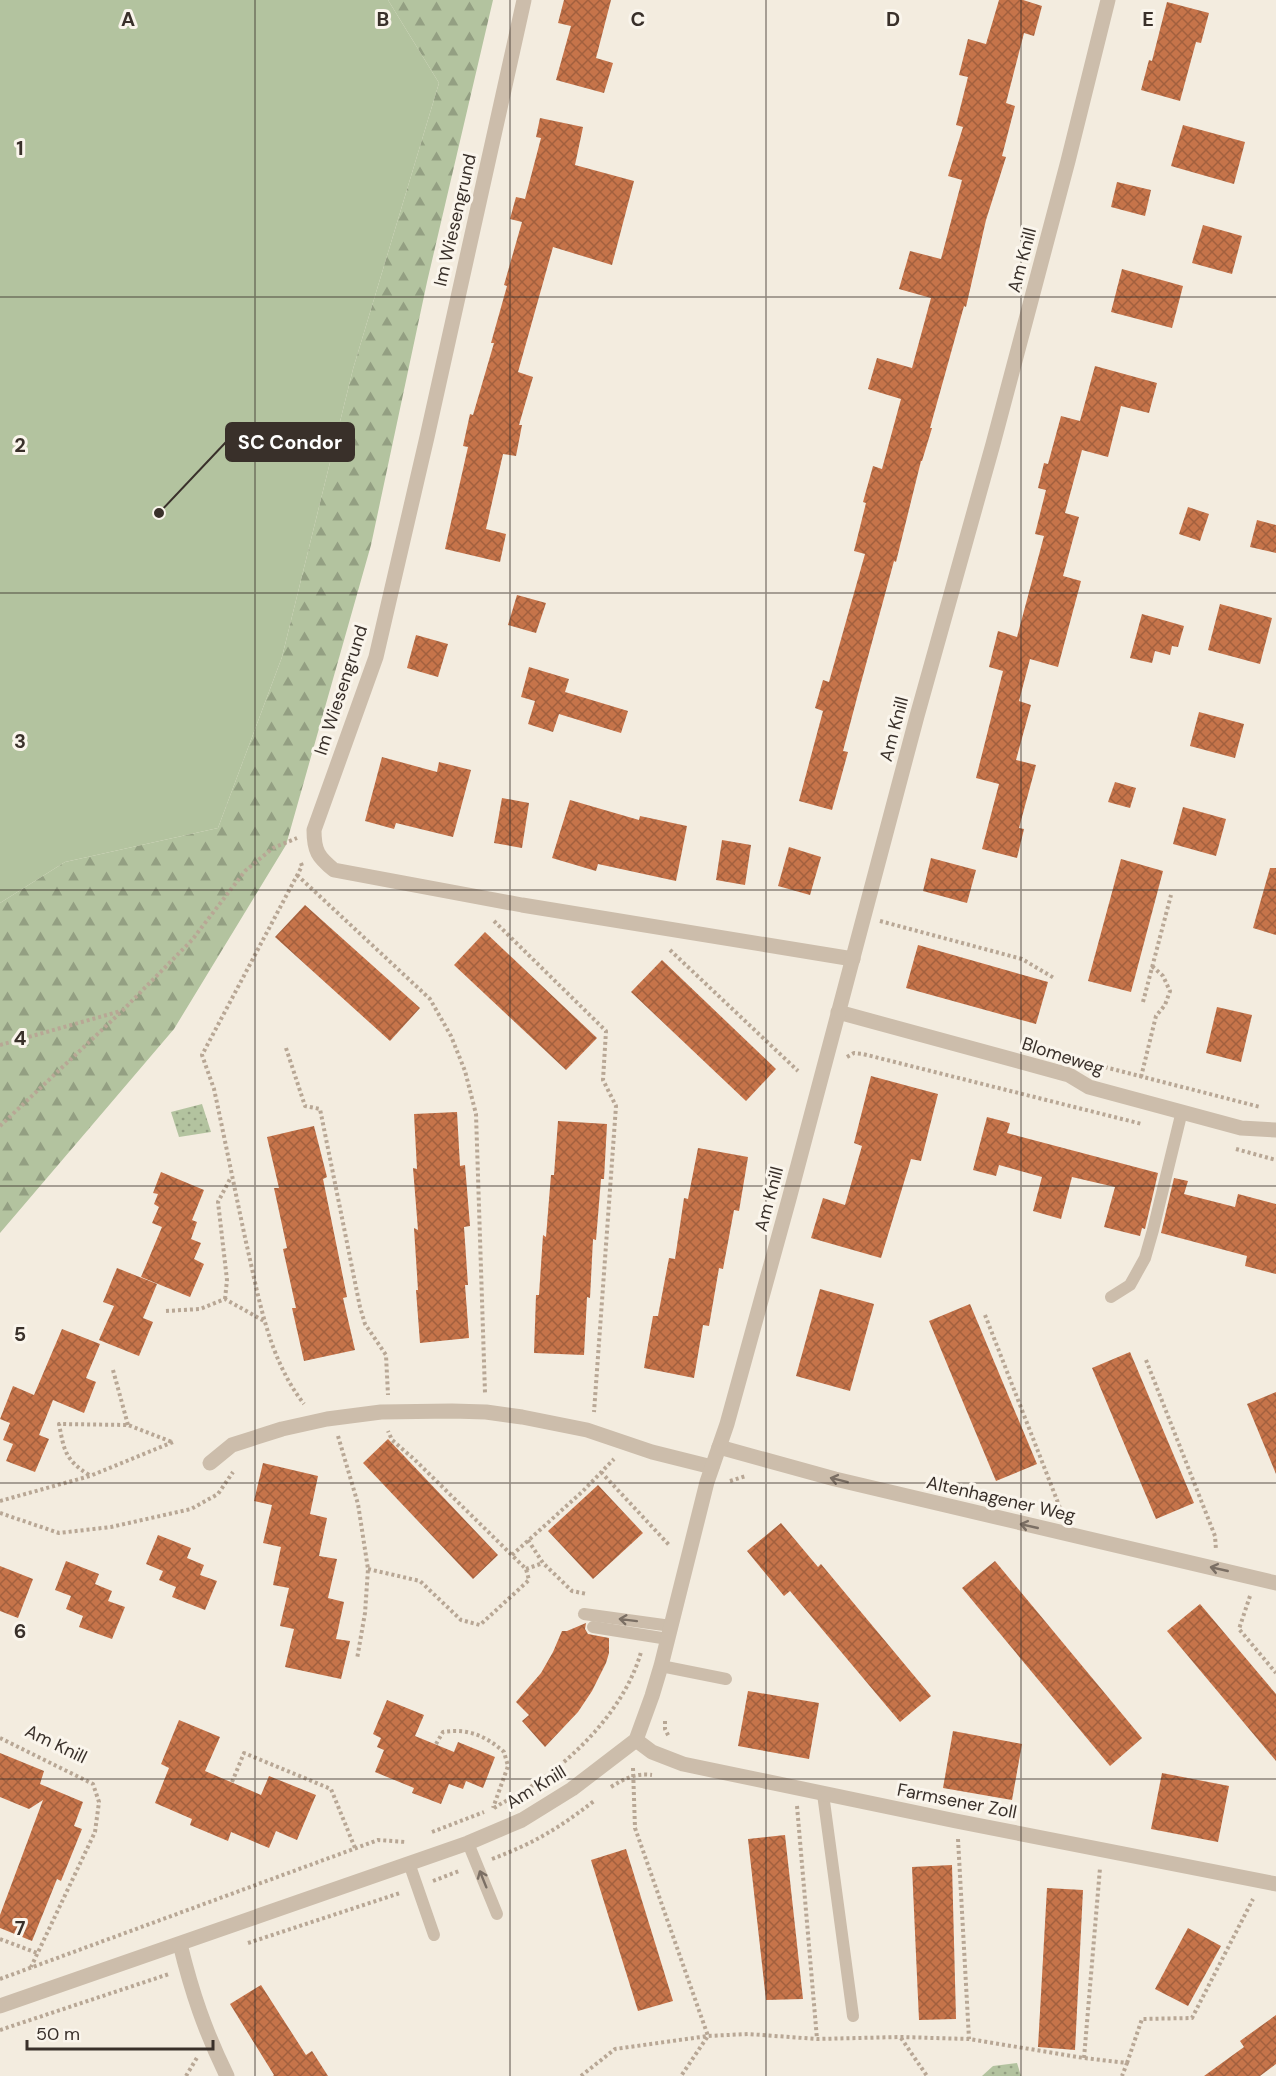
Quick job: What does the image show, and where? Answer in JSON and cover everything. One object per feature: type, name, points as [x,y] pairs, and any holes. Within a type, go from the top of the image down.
[{"type":"street","name":"Im Wiesengrund","points":[[314,830],[376,657],[524,0]]},
{"type":"street","name":"Am Knill","points":[[0,2006],[468,1843],[532,1814],[572,1789],[636,1740],[661,1666],[712,1467],[727,1424],[786,1210],[917,716],[990,455],[1108,0]]},
{"type":"street","points":[[314,830],[314,845],[320,859],[334,870],[511,903],[853,959]]},
{"type":"street","name":"Blomeweg","points":[[838,1012],[1069,1076],[1089,1087],[1241,1128],[1276,1130]]},
{"type":"street","points":[[210,1463],[232,1445],[282,1429],[327,1419],[381,1412],[452,1411],[486,1412],[522,1417],[587,1430],[652,1452],[712,1467]]},
{"type":"street","name":"Altenhagener Weg","points":[[719,1447],[835,1479],[1276,1583]]},
{"type":"street","name":"Farmsener Zoll","points":[[636,1740],[652,1752],[683,1764],[1276,1884]]},
{"type":"street","points":[[180,1944],[194,1999],[208,2037],[227,2076]]},
{"type":"lane","points":[[1112,1297],[1130,1285],[1145,1258],[1182,1112]]},
{"type":"lane","points":[[584,1614],[669,1633]]},
{"type":"lane","points":[[593,1627],[646,1635],[669,1633]]},
{"type":"lane","points":[[661,1666],[726,1679]]},
{"type":"lane","points":[[823,1794],[853,2016]]},
{"type":"lane","points":[[468,1843],[497,1914]]},
{"type":"lane","points":[[409,1863],[434,1935]]},
{"type":"path","points":[[0,1126],[122,1011],[192,940],[245,871],[273,848],[314,830]]},
{"type":"path","points":[[302,866],[202,1055],[214,1089],[264,1321],[281,1367],[296,1394],[307,1407]]},
{"type":"path","points":[[297,875],[430,999],[451,1036],[465,1071],[476,1114],[486,1399]]},
{"type":"path","points":[[1143,1002],[1171,895]]},
{"type":"path","points":[[487,914],[606,1031],[603,1080],[616,1106],[593,1417]]},
{"type":"path","points":[[880,921],[1022,958],[1054,978]]},
{"type":"path","points":[[663,944],[798,1071]]},
{"type":"path","points":[[1141,1077],[1156,1016],[1165,1005],[1170,991],[1162,976],[1152,966]]},
{"type":"path","points":[[0,1046],[122,1011]]},
{"type":"path","points":[[286,1048],[305,1106],[320,1108],[365,1324],[386,1356],[388,1395]]},
{"type":"path","points":[[854,1053],[1144,1125]]},
{"type":"path","points":[[1232,1148],[1276,1160]]},
{"type":"path","points":[[225,1299],[227,1280],[218,1202],[232,1176]]},
{"type":"path","points":[[166,1311],[200,1309],[225,1299]]},
{"type":"path","points":[[225,1299],[264,1321]]},
{"type":"path","points":[[985,1315],[1063,1515]]},
{"type":"path","points":[[1146,1360],[1215,1536],[1216,1552]]},
{"type":"path","points":[[113,1370],[128,1425]]},
{"type":"path","points":[[368,1569],[420,1581],[461,1620],[480,1625],[529,1581],[526,1569],[392,1440],[383,1422]]},
{"type":"path","points":[[0,1501],[90,1476],[173,1442],[128,1425],[59,1424],[64,1450],[76,1467],[90,1476]]},
{"type":"path","points":[[337,1428],[358,1504],[368,1569],[365,1613],[357,1659]]},
{"type":"path","points":[[512,1555],[582,1492],[620,1453]]},
{"type":"path","points":[[0,1513],[59,1533],[111,1527],[191,1509],[218,1494],[236,1469]]},
{"type":"path","points":[[601,1472],[670,1546],[673,1536]]},
{"type":"path","points":[[528,1540],[543,1563],[572,1591],[595,1596]]},
{"type":"path","points":[[526,1569],[543,1563]]},
{"type":"path","points":[[1250,1594],[1239,1629],[1276,1673]]},
{"type":"path","points":[[427,1834],[493,1809],[538,1782],[580,1747],[606,1718],[624,1690],[638,1662],[646,1635]]},
{"type":"path","name":"Am Knill","points":[[436,1744],[444,1732],[454,1730],[482,1735],[504,1752],[508,1766],[493,1809]]},
{"type":"path","name":"Am Knill","points":[[0,1738],[93,1784],[99,1802],[95,1832],[88,1849],[31,1967]]},
{"type":"path","points":[[636,1740],[632,1776],[635,1828],[708,2036]]},
{"type":"path","points":[[232,1782],[244,1753],[331,1790],[355,1848]]},
{"type":"path","points":[[797,1804],[817,2039]]},
{"type":"path","points":[[957,1836],[969,2039]]},
{"type":"path","points":[[0,1979],[378,1840],[405,1842],[416,1838]]},
{"type":"path","points":[[1084,2058],[1100,1865]]},
{"type":"path","points":[[1122,2076],[1142,2019],[1192,2018],[1254,1896]]},
{"type":"path","points":[[0,1939],[37,1953]]},
{"type":"path","points":[[0,2030],[172,1973]]},
{"type":"path","points":[[581,2076],[615,2049],[708,2036],[748,2034],[817,2039],[900,2037],[969,2039],[1127,2063]]},
{"type":"path","points":[[681,2076],[708,2036]]},
{"type":"path","points":[[900,2037],[927,2076]]},
{"type":"path","points":[[186,2076],[199,2053]]},
{"type":"green space","points":[[0,0],[388,0],[439,83],[353,369],[282,657],[218,828],[65,862],[0,903]]},
{"type":"green space","points":[[388,0],[493,0],[427,282],[371,545],[286,845],[174,1029],[0,1233],[0,903],[65,862],[218,828],[282,657],[353,369],[439,83]]},
{"type":"green space","points":[[202,1104],[211,1132],[179,1137],[171,1112]]},
{"type":"green space","points":[[1017,2063],[1021,2076],[982,2076],[993,2066]]},
{"type":"building","points":[[564,0],[611,0],[596,58],[613,63],[604,93],[556,80],[571,26],[558,23]]},
{"type":"building","points":[[999,0],[1023,0],[1042,6],[1034,36],[1024,33],[1006,103],[1015,106],[1002,156],[1006,157],[986,220],[966,307],[964,306],[896,562],[894,561],[859,690],[843,751],[848,752],[832,810],[799,801],[823,711],[815,708],[823,680],[829,682],[865,554],[854,551],[866,503],[863,502],[873,466],[882,469],[901,399],[868,389],[877,358],[912,368],[931,298],[899,289],[910,251],[941,259],[962,180],[948,176],[963,127],[956,125],[968,77],[959,75],[968,39],[986,44]]},
{"type":"building","points":[[1167,2],[1209,13],[1201,43],[1196,42],[1180,101],[1141,90],[1149,60],[1152,61]]},
{"type":"building","points":[[540,118],[583,127],[575,165],[634,181],[612,265],[553,247],[518,372],[533,377],[519,425],[522,425],[516,456],[503,454],[486,529],[506,534],[500,562],[445,549],[468,447],[463,446],[470,414],[473,415],[494,343],[491,343],[507,286],[504,285],[522,222],[510,219],[516,197],[525,199],[541,138],[536,137]]},
{"type":"building","points":[[1183,125],[1245,142],[1234,184],[1171,166]]},
{"type":"building","points":[[1117,182],[1151,190],[1145,216],[1111,207]]},
{"type":"building","points":[[1203,225],[1242,236],[1232,274],[1192,263]]},
{"type":"building","points":[[1122,269],[1183,286],[1172,328],[1111,312]]},
{"type":"building","points":[[1095,366],[1157,383],[1149,413],[1121,406],[1108,457],[1082,450],[1065,513],[1079,517],[1063,576],[1081,581],[1058,667],[1030,659],[1019,701],[1031,705],[1016,760],[1036,765],[1019,828],[1024,829],[1017,858],[982,849],[999,784],[976,778],[1003,671],[989,667],[998,631],[1017,637],[1044,536],[1035,534],[1046,490],[1038,488],[1044,463],[1048,464],[1061,416],[1080,421]]},
{"type":"building","points":[[1188,507],[1209,514],[1200,541],[1179,534]]},
{"type":"building","points":[[1257,520],[1276,525],[1276,553],[1250,547]]},
{"type":"building","points":[[517,595],[546,603],[536,633],[508,625]]},
{"type":"building","points":[[1220,604],[1272,618],[1260,664],[1208,650]]},
{"type":"building","points":[[1142,614],[1184,626],[1178,647],[1172,646],[1170,655],[1155,651],[1152,663],[1130,658]]},
{"type":"building","points":[[416,635],[448,644],[438,677],[407,668]]},
{"type":"building","points":[[529,667],[569,679],[565,692],[628,711],[621,733],[559,714],[553,732],[528,724],[535,701],[521,697]]},
{"type":"building","points":[[1199,712],[1244,724],[1235,758],[1190,746]]},
{"type":"building","points":[[382,757],[437,772],[439,762],[471,770],[453,837],[396,823],[394,829],[365,821]]},
{"type":"building","points":[[1115,782],[1136,788],[1130,808],[1108,802]]},
{"type":"building","points":[[502,798],[529,803],[522,848],[494,843]]},
{"type":"building","points":[[570,800],[639,820],[640,816],[687,826],[676,881],[598,864],[596,871],[552,858]]},
{"type":"building","points":[[1183,807],[1226,819],[1216,856],[1173,844]]},
{"type":"building","points":[[722,840],[751,845],[745,885],[716,880]]},
{"type":"building","points":[[789,847],[821,857],[810,895],[778,886]]},
{"type":"building","points":[[931,858],[976,870],[967,903],[923,891]]},
{"type":"building","points":[[1121,859],[1163,871],[1131,992],[1088,981]]},
{"type":"building","points":[[1270,868],[1276,868],[1276,935],[1253,928]]},
{"type":"building","points":[[305,905],[420,1008],[390,1041],[275,937]]},
{"type":"building","points":[[485,932],[597,1038],[566,1070],[454,965]]},
{"type":"building","points":[[918,945],[1048,982],[1036,1024],[906,988]]},
{"type":"building","points":[[662,960],[776,1069],[746,1101],[631,992]]},
{"type":"building","points":[[1217,1007],[1252,1015],[1241,1062],[1206,1053]]},
{"type":"building","points":[[871,1076],[938,1094],[921,1161],[911,1159],[881,1258],[811,1238],[823,1198],[845,1205],[862,1146],[854,1143]]},
{"type":"building","points":[[457,1112],[460,1166],[465,1165],[470,1226],[464,1227],[469,1338],[420,1343],[414,1228],[418,1230],[413,1168],[417,1169],[414,1114]]},
{"type":"building","points":[[987,1117],[1010,1123],[1007,1133],[1158,1173],[1145,1229],[1142,1228],[1140,1236],[1104,1227],[1115,1187],[1072,1177],[1061,1219],[1033,1211],[1042,1177],[999,1165],[996,1176],[973,1170]]},
{"type":"building","points":[[558,1121],[607,1124],[604,1179],[601,1179],[596,1240],[593,1239],[590,1298],[587,1297],[584,1355],[534,1353],[536,1295],[539,1295],[543,1235],[546,1237]]},
{"type":"building","points":[[314,1126],[327,1177],[323,1179],[347,1297],[343,1298],[355,1350],[304,1361],[292,1308],[296,1308],[283,1249],[287,1248],[274,1188],[279,1188],[267,1137]]},
{"type":"building","points":[[698,1148],[748,1157],[739,1211],[734,1210],[723,1269],[719,1268],[709,1326],[703,1325],[694,1378],[644,1368],[653,1316],[658,1316],[669,1258],[675,1259],[684,1198],[688,1199]]},
{"type":"building","points":[[161,1172],[204,1190],[192,1220],[197,1222],[191,1239],[201,1243],[194,1259],[204,1264],[190,1297],[141,1277],[162,1227],[152,1223],[159,1207],[154,1204],[158,1194],[153,1193]]},
{"type":"building","points":[[1174,1178],[1188,1181],[1184,1194],[1235,1207],[1238,1194],[1276,1204],[1276,1274],[1245,1266],[1247,1256],[1161,1233]]},
{"type":"building","points":[[117,1268],[157,1284],[143,1318],[153,1322],[139,1356],[99,1340],[114,1306],[103,1302]]},
{"type":"building","points":[[820,1289],[874,1304],[850,1391],[796,1376]]},
{"type":"building","points":[[970,1304],[1037,1464],[996,1481],[929,1321]]},
{"type":"building","points":[[62,1329],[100,1344],[86,1378],[96,1382],[84,1413],[53,1400],[39,1435],[49,1439],[35,1472],[6,1461],[13,1444],[3,1440],[10,1423],[0,1419],[13,1386],[34,1395]]},
{"type":"building","points":[[1130,1352],[1194,1503],[1156,1519],[1092,1368]]},
{"type":"building","points":[[1276,1392],[1276,1474],[1247,1404]]},
{"type":"building","points":[[388,1439],[498,1555],[473,1579],[363,1463]]},
{"type":"building","points":[[263,1463],[318,1476],[310,1514],[327,1518],[319,1556],[337,1559],[328,1598],[344,1602],[336,1639],[350,1641],[341,1679],[285,1667],[294,1629],[280,1626],[289,1588],[273,1585],[281,1547],[263,1543],[272,1505],[254,1501]]},
{"type":"building","points":[[598,1485],[643,1533],[593,1579],[548,1531]]},
{"type":"building","points":[[781,1523],[818,1567],[821,1564],[931,1696],[900,1722],[790,1591],[784,1596],[747,1551]]},
{"type":"building","points":[[158,1535],[191,1548],[187,1558],[204,1565],[200,1575],[217,1581],[205,1610],[172,1597],[176,1587],[159,1580],[163,1571],[146,1564]]},
{"type":"building","points":[[66,1561],[99,1574],[95,1584],[112,1591],[108,1601],[125,1607],[112,1639],[79,1627],[83,1616],[66,1609],[71,1596],[55,1590]]},
{"type":"building","points":[[995,1561],[1142,1738],[1110,1766],[962,1588]]},
{"type":"building","points":[[0,1566],[33,1579],[18,1618],[0,1611]]},
{"type":"building","points":[[1200,1604],[1276,1694],[1276,1761],[1167,1631]]},
{"type":"building","points":[[586,1623],[585,1629],[588,1634],[609,1638],[606,1663],[578,1712],[545,1747],[522,1721],[529,1715],[516,1702],[541,1673],[562,1631]]},
{"type":"building","points":[[748,1691],[819,1703],[809,1759],[738,1746]]},
{"type":"building","points":[[387,1700],[424,1715],[415,1736],[454,1752],[458,1742],[495,1757],[483,1788],[466,1781],[463,1789],[449,1784],[441,1804],[412,1793],[414,1788],[375,1772],[384,1750],[377,1747],[381,1738],[373,1734]]},
{"type":"building","points":[[179,1720],[220,1737],[205,1771],[261,1795],[269,1776],[316,1795],[297,1840],[276,1831],[269,1848],[231,1832],[228,1841],[190,1825],[192,1819],[155,1803],[169,1768],[161,1764]]},
{"type":"building","points":[[953,1731],[1022,1744],[1012,1800],[943,1788]]},
{"type":"building","points":[[0,1753],[44,1771],[40,1784],[83,1802],[74,1826],[82,1829],[61,1881],[57,1879],[32,1941],[0,1928],[0,1915],[43,1800],[29,1809],[0,1797]]},
{"type":"building","points":[[1162,1773],[1229,1786],[1218,1842],[1151,1829]]},
{"type":"building","points":[[785,1835],[803,1999],[766,2000],[748,1839]]},
{"type":"building","points":[[626,1849],[673,2001],[638,2011],[591,1860]]},
{"type":"building","points":[[952,1865],[956,2019],[919,2020],[912,1867]]},
{"type":"building","points":[[1047,1888],[1083,1890],[1075,2050],[1038,2047]]},
{"type":"building","points":[[1188,1928],[1221,1946],[1188,2006],[1155,1989]]},
{"type":"building","points":[[261,1985],[306,2055],[312,2051],[328,2076],[273,2076],[230,2004]]},
{"type":"building","points":[[1276,2015],[1276,2064],[1260,2076],[1204,2076],[1244,2047],[1240,2041]]},
{"type":"place","name":"SC Condor","points":[[159,513]]}]
